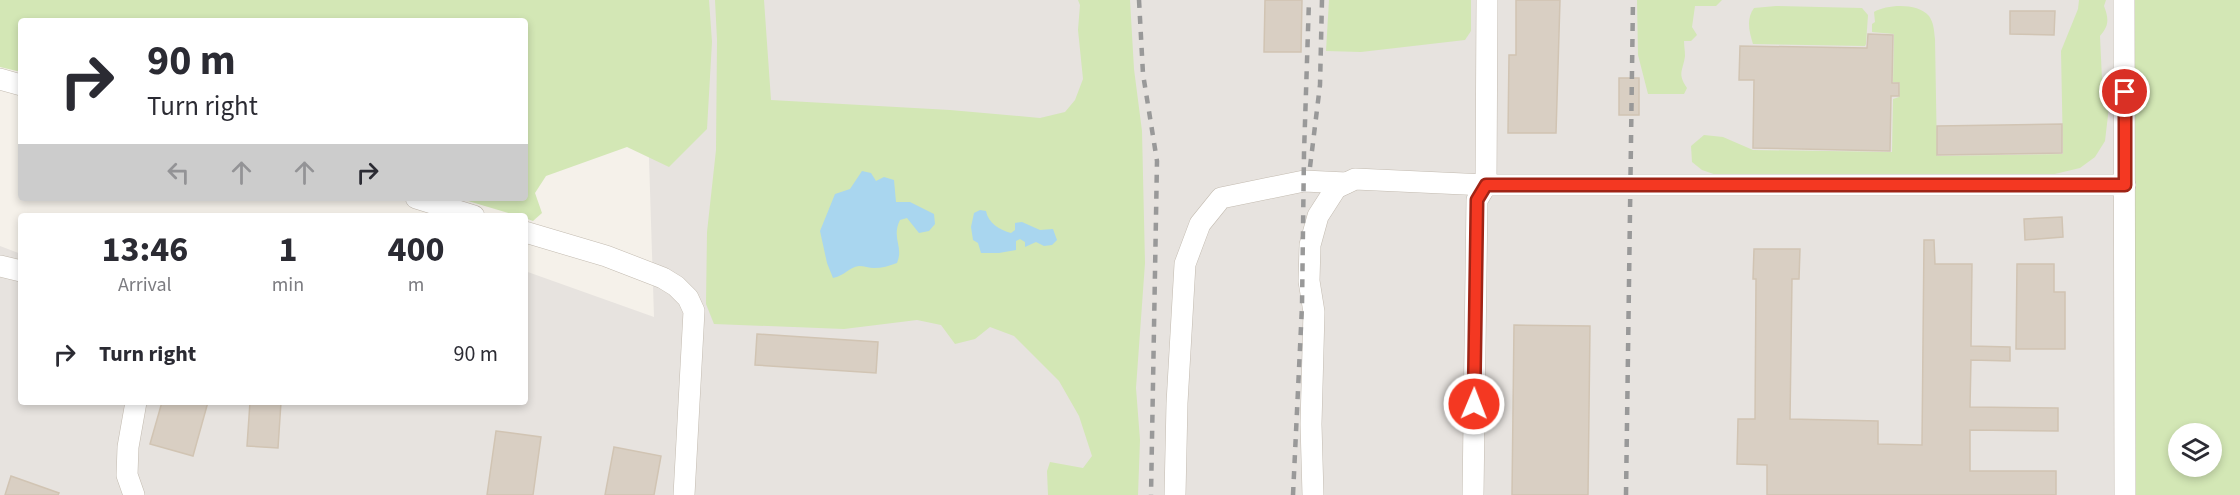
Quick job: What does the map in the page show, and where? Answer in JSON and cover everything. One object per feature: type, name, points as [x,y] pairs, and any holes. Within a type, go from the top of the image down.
[{"type":"street","points":[[1473,495],[1477,200],[1486,185],[1487,0]]},
{"type":"street","points":[[2124,0],[2125,495]]},
{"type":"street","points":[[0,79],[18,84]]},
{"type":"street","points":[[1313,495],[1311,424],[1314,323],[1309,281],[1310,245],[1318,216],[1336,188],[1355,179],[1486,185],[2125,185]]},
{"type":"street","points":[[1175,495],[1177,403],[1185,264],[1200,224],[1221,198],[1304,181],[1346,183]]},
{"type":"street","points":[[426,201],[464,213]]},
{"type":"street","points":[[528,233],[606,256],[663,278],[676,286],[688,298],[694,311],[684,495]]},
{"type":"street","points":[[0,266],[18,270]]},
{"type":"street","points":[[134,495],[127,475],[128,447],[135,405]]},
{"type":"shaded area","points":[[644,0],[2129,0],[2129,495],[0,495],[0,246],[18,253],[18,405],[528,405],[528,272],[654,317]]},
{"type":"green space","points":[[0,0],[709,0],[712,42],[707,129],[669,167],[627,147],[546,176],[535,193],[542,213],[533,221],[528,219],[528,213],[508,213],[468,201],[528,201],[528,18],[18,18],[18,71],[0,67]]},
{"type":"green space","points":[[715,0],[764,0],[771,100],[950,110],[1040,118],[1065,112],[1075,100],[1083,79],[1078,30],[1080,5],[1078,0],[1130,0],[1134,69],[1142,131],[1145,263],[1136,388],[1140,440],[1138,495],[1048,495],[1047,471],[1050,462],[1083,468],[1092,456],[1079,416],[1059,381],[1014,336],[990,327],[975,339],[955,344],[941,325],[917,320],[844,329],[714,324],[706,304],[707,232],[716,150]]},
{"type":"green space","points":[[1329,0],[1471,0],[1471,31],[1465,40],[1361,52],[1326,51]]},
{"type":"green space","points":[[1637,0],[1722,0],[1716,6],[1695,6],[1692,27],[1697,35],[1691,41],[1684,41],[1685,56],[1681,75],[1687,88],[1684,94],[1648,94],[1638,55]]},
{"type":"green space","points":[[2079,0],[2106,0],[2104,6],[2107,22],[2100,36],[2102,80],[2110,98],[2105,141],[2095,157],[2080,168],[2038,178],[1728,179],[1702,170],[1692,162],[1691,146],[1704,135],[1723,137],[1753,150],[1892,152],[1893,99],[1899,97],[1900,83],[1893,82],[1894,34],[1872,32],[1872,24],[1875,22],[1874,12],[1895,6],[1910,7],[1924,12],[1931,19],[1934,27],[1937,156],[2063,154],[2061,51],[2078,9]]},
{"type":"green space","points":[[2131,0],[2240,0],[2240,495],[2134,495]]},
{"type":"green space","points":[[1776,6],[1862,8],[1868,15],[1866,44],[1865,46],[1753,44],[1749,30],[1751,12],[1754,8]]},
{"type":"water","points":[[862,171],[871,173],[876,181],[884,177],[894,180],[896,202],[910,202],[934,214],[935,224],[929,231],[919,233],[907,218],[900,220],[897,232],[899,257],[897,263],[877,268],[856,267],[833,278],[820,231],[835,194],[850,189]]},
{"type":"water","points":[[980,210],[986,211],[992,222],[1007,232],[1011,233],[1015,230],[1015,223],[1022,222],[1040,230],[1053,229],[1057,240],[1052,245],[1044,246],[1036,242],[1025,247],[1025,242],[1020,239],[1016,241],[1016,250],[981,253],[978,243],[973,240],[971,227],[974,213]]},
{"type":"building","points":[[1265,0],[1302,0],[1301,52],[1264,52]]},
{"type":"building","points":[[1516,0],[1560,0],[1556,133],[1508,133],[1509,55],[1516,55]]},
{"type":"building","points":[[2010,11],[2055,11],[2054,35],[2010,34]]},
{"type":"building","points":[[1868,34],[1893,35],[1892,83],[1899,83],[1899,96],[1891,96],[1890,151],[1753,148],[1754,80],[1739,80],[1740,46],[1867,48]]},
{"type":"building","points":[[1619,78],[1639,78],[1639,115],[1619,115]]},
{"type":"building","points":[[2062,124],[2062,153],[1937,155],[1937,126]]},
{"type":"building","points":[[2062,217],[2063,237],[2025,240],[2024,219]]},
{"type":"building","points":[[1924,240],[1934,240],[1935,264],[1972,264],[1971,346],[2010,347],[2010,361],[1971,360],[1970,407],[2058,408],[2058,431],[1970,430],[1970,471],[2056,471],[2056,495],[1767,495],[1767,465],[1737,464],[1738,419],[1755,419],[1756,279],[1753,279],[1754,249],[1800,249],[1799,279],[1792,279],[1790,419],[1878,421],[1878,444],[1922,445]]},
{"type":"building","points":[[2017,264],[2054,264],[2054,292],[2065,292],[2065,349],[2016,349]]},
{"type":"building","points":[[1514,325],[1590,326],[1588,495],[1512,495]]},
{"type":"building","points":[[757,334],[878,342],[876,373],[755,365]]},
{"type":"building","points":[[161,405],[207,405],[193,456],[150,444]]},
{"type":"building","points":[[250,405],[281,405],[278,448],[247,446]]},
{"type":"building","points":[[496,431],[541,437],[533,495],[487,495]]},
{"type":"building","points":[[614,447],[661,456],[654,495],[605,495]]},
{"type":"building","points":[[11,476],[59,493],[58,495],[5,495]]},
{"type":"railway","points":[[1139,0],[1143,74],[1157,161],[1151,495]]},
{"type":"railway","points":[[1293,495],[1302,306],[1309,0]]},
{"type":"railway","points":[[1310,167],[1320,85],[1322,0]]},
{"type":"railway","points":[[1626,495],[1633,0]]},
{"type":"route","points":[[1474,404],[1477,200],[1486,185],[2125,185],[2125,92]]}]
